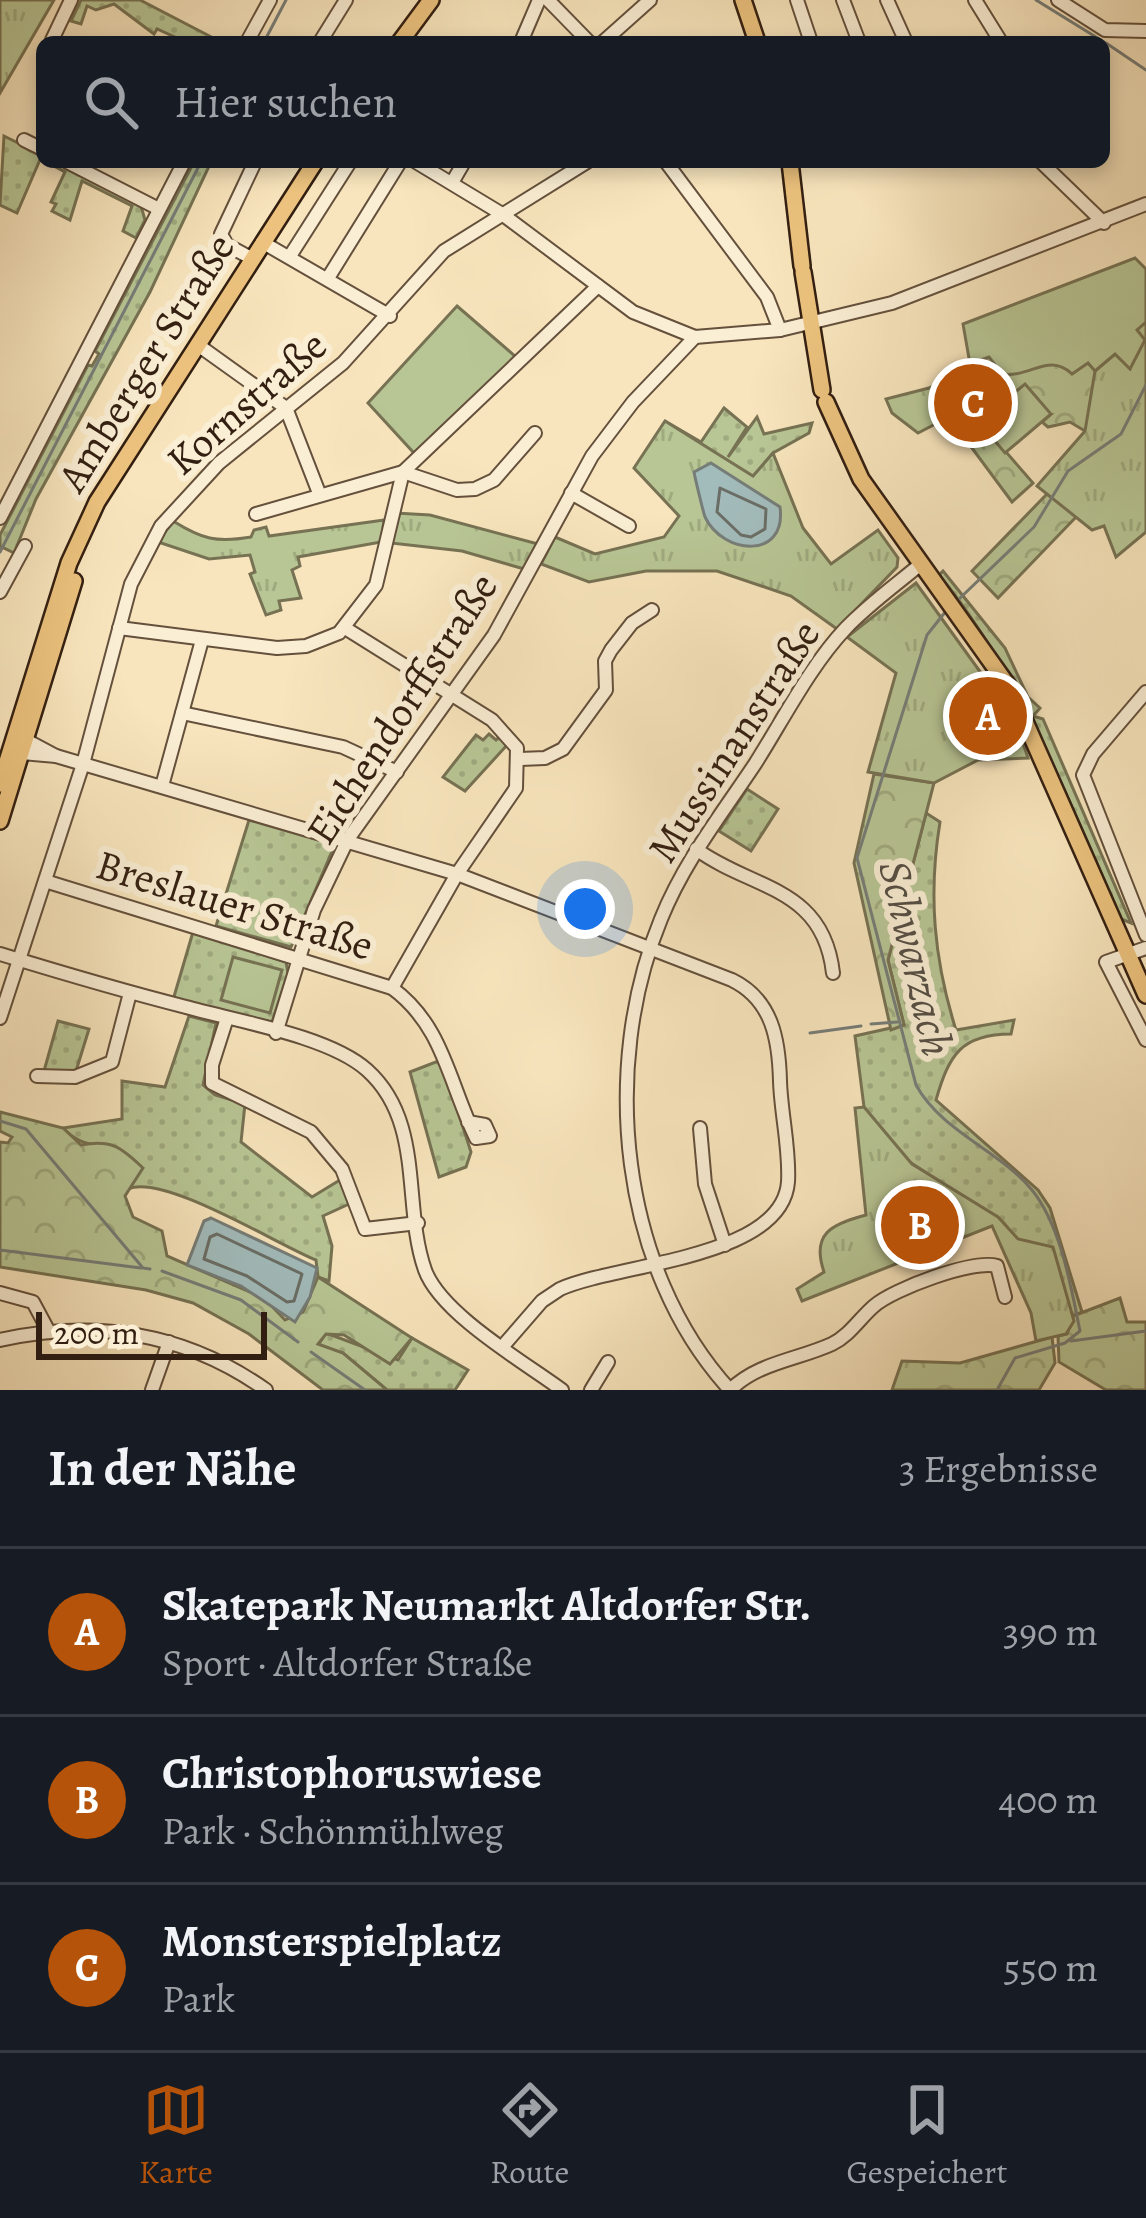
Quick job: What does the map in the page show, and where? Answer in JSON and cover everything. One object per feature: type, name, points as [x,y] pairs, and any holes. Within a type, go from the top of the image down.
[{"type":"main road","points":[[404,36],[431,0]]},
{"type":"main road","points":[[743,0],[755,36]]},
{"type":"main road","name":"Amberger Straße","points":[[0,784],[80,542],[119,461],[311,168]]},
{"type":"main road","points":[[791,168],[809,323],[824,396],[861,479],[990,655],[1032,731],[1138,951],[1146,995]]},
{"type":"main road","name":"Amberger Straße","points":[[0,820],[12,743]]},
{"type":"street","points":[[54,36],[71,0]]},
{"type":"street","points":[[250,36],[270,0]]},
{"type":"street","points":[[324,36],[346,0]]},
{"type":"street","points":[[524,36],[544,0],[583,36]]},
{"type":"street","points":[[610,36],[650,0]]},
{"type":"street","points":[[797,0],[810,36]]},
{"type":"street","points":[[843,0],[857,36]]},
{"type":"street","points":[[887,0],[904,36]]},
{"type":"street","points":[[975,0],[997,36]]},
{"type":"street","points":[[1058,0],[1105,30],[1146,32]]},
{"type":"street","points":[[24,140],[36,146]]},
{"type":"street","points":[[79,168],[160,209]]},
{"type":"street","points":[[0,518],[181,168]]},
{"type":"street","points":[[251,258],[227,245],[221,234],[252,168]]},
{"type":"street","points":[[290,256],[346,168]]},
{"type":"street","points":[[328,278],[396,168]]},
{"type":"street","points":[[427,168],[502,214],[633,312],[695,337],[780,330],[945,286],[1146,204]]},
{"type":"street","points":[[452,181],[460,168]]},
{"type":"street","points":[[563,168],[569,175]]},
{"type":"street","name":"Kornstraße","points":[[0,1018],[83,764],[133,580],[160,526],[202,478],[390,316],[444,251],[579,168]]},
{"type":"street","points":[[670,168],[766,297],[780,330]]},
{"type":"street","points":[[1047,168],[1104,223]]},
{"type":"street","points":[[262,242],[390,316]]},
{"type":"street","points":[[256,514],[404,472],[598,286]]},
{"type":"street","name":"Eichendorffstraße","points":[[276,1033],[314,910],[348,839],[496,632],[618,419],[695,337]]},
{"type":"street","points":[[198,345],[286,408],[319,494]]},
{"type":"street","points":[[404,472],[457,490],[482,487],[535,433]]},
{"type":"street","points":[[119,628],[291,648],[345,628],[376,585],[404,472]]},
{"type":"street","points":[[572,493],[629,526]]},
{"type":"street","points":[[0,592],[25,546]]},
{"type":"street","name":"Mussinanstraße","points":[[730,1390],[678,1319],[656,1262],[636,1184],[627,1115],[630,1036],[650,947],[696,849],[843,631],[922,563]]},
{"type":"street","points":[[520,759],[552,756],[570,740],[606,690],[605,661],[611,650],[632,623],[652,610]]},
{"type":"street","points":[[345,628],[455,693],[506,731],[520,759],[512,797],[457,874],[392,988]]},
{"type":"street","points":[[162,786],[202,640]]},
{"type":"street","points":[[1146,692],[1093,754],[1083,775],[1146,935]]},
{"type":"street","points":[[182,712],[327,742],[397,772]]},
{"type":"street","points":[[12,743],[457,874],[650,947],[742,985],[756,997],[776,1034],[788,1185],[762,1228],[725,1245],[560,1289],[542,1301],[503,1346]]},
{"type":"street","points":[[696,849],[729,872],[758,878],[809,912],[822,931],[833,973]]},
{"type":"street","name":"Breslauer Straße","points":[[45,881],[392,988],[420,1013],[440,1042],[468,1122]]},
{"type":"street","points":[[1138,951],[1106,962],[1146,1040]]},
{"type":"street","points":[[0,954],[344,1056],[379,1084],[405,1142],[424,1266],[436,1288],[562,1390]]},
{"type":"street","points":[[37,1076],[75,1077],[112,1062],[130,993]]},
{"type":"street","points":[[227,1018],[212,1065],[212,1083],[311,1132],[342,1169],[365,1229],[418,1223]]},
{"type":"street","points":[[700,1128],[707,1192],[725,1245]]},
{"type":"street","points":[[730,1390],[756,1370],[838,1341],[888,1297],[961,1269],[997,1266],[1005,1297]]},
{"type":"street","points":[[0,1293],[33,1302],[48,1330]]},
{"type":"street","points":[[0,1340],[48,1330],[120,1329],[226,1365],[266,1390]]},
{"type":"street","points":[[152,1390],[169,1342]]},
{"type":"street","points":[[592,1390],[608,1363]]},
{"type":"green space","points":[[0,0],[54,0],[0,93]]},
{"type":"green space","points":[[81,0],[140,0],[209,36],[173,36],[157,29],[154,34],[114,4],[96,10],[87,6],[81,24],[71,21]]},
{"type":"green space","points":[[4,136],[36,152],[36,168],[17,213],[0,205]]},
{"type":"green space","points":[[57,168],[68,168],[141,206],[145,220],[136,238],[123,231],[132,206],[82,181],[70,220],[52,211],[56,204],[51,202],[65,172]]},
{"type":"green space","points":[[191,168],[208,168],[150,292],[36,499],[14,553],[0,546],[0,535],[88,365],[99,354],[95,351]]},
{"type":"green space","points":[[1135,258],[1146,269],[1146,322],[1137,330],[1145,340],[1130,369],[1115,354],[1095,371],[1088,363],[1072,374],[1047,365],[1002,374],[989,357],[970,364],[963,324]]},
{"type":"green space","points":[[457,306],[516,357],[414,453],[368,403]]},
{"type":"green space","points":[[1146,322],[1146,415],[1085,450],[1079,442],[1085,431],[1070,422],[1048,427],[1042,422],[1050,415],[980,422],[1033,483],[1012,502],[949,417],[918,433],[892,413],[886,399],[929,388],[989,357],[1088,363],[1129,402],[1136,330]]},
{"type":"green space","points":[[1146,322],[1146,532],[1116,557],[1104,526],[1092,530],[1037,486],[1085,431],[1095,371],[1115,354],[1130,368],[1136,330]]},
{"type":"green space","points":[[1025,384],[1051,414],[1005,453],[979,422]]},
{"type":"green space","points":[[724,408],[747,427],[728,457],[757,417],[764,434],[812,423],[809,433],[773,453],[753,477],[665,421],[701,442]]},
{"type":"green space","points":[[665,421],[753,476],[773,453],[803,528],[831,564],[878,530],[898,558],[897,567],[837,629],[791,596],[717,571],[646,571],[589,582],[541,564],[555,537],[595,554],[664,537],[679,516],[634,468]]},
{"type":"green space","points":[[1047,494],[1077,516],[998,598],[972,571]]},
{"type":"green space","points":[[395,513],[430,515],[538,544],[524,569],[462,551],[391,543]]},
{"type":"green space","points":[[384,520],[381,542],[298,557],[300,566],[292,570],[301,598],[279,601],[281,610],[266,615],[250,574],[255,572],[250,555],[209,559],[158,542],[173,521],[201,536],[228,540],[251,537],[254,530],[266,527],[269,536]]},
{"type":"green space","points":[[943,571],[1005,648],[1028,697],[1040,708],[1033,716],[1043,719],[1131,923],[1121,919],[1018,695],[939,575]]},
{"type":"green space","points":[[916,583],[1015,720],[1028,758],[978,760],[934,783],[868,772],[896,673],[847,637]]},
{"type":"green space","points":[[489,734],[496,740],[501,735],[508,744],[465,791],[443,777],[476,735],[483,740]]},
{"type":"green space","points":[[874,774],[934,783],[888,960],[904,1025],[891,1030],[854,863]]},
{"type":"green space","points":[[747,789],[778,809],[751,851],[719,831]]},
{"type":"green space","points":[[926,813],[940,822],[935,927],[956,1030],[1014,1020],[1011,1034],[980,1038],[960,1050],[936,1100],[1038,1190],[1050,1208],[1082,1312],[1073,1316],[1074,1321],[1004,1223],[905,1159],[864,1107],[855,1036],[904,1025],[888,960]]},
{"type":"green space","points":[[249,820],[322,841],[333,849],[291,947],[216,926]]},
{"type":"green space","points":[[193,932],[286,962],[288,973],[272,1022],[173,1000]]},
{"type":"green space","points":[[233,957],[282,970],[270,1013],[221,1000]]},
{"type":"green space","points":[[189,1016],[216,1023],[203,1085],[215,1095],[245,1104],[241,1142],[312,1197],[340,1180],[349,1204],[323,1216],[332,1246],[329,1281],[318,1277],[316,1260],[193,1200],[145,1187],[128,1189],[142,1168],[120,1152],[81,1141],[63,1128],[122,1119],[122,1081],[165,1087]]},
{"type":"green space","points":[[58,1021],[89,1029],[76,1071],[44,1071]]},
{"type":"green space","points":[[441,1060],[471,1152],[466,1167],[439,1177],[410,1072]]},
{"type":"green space","points":[[864,1107],[912,1164],[998,1217],[1018,1239],[1053,1247],[1074,1321],[1066,1334],[1036,1341],[1031,1313],[992,1226],[802,1301],[797,1289],[824,1272],[820,1248],[827,1233],[866,1215],[855,1108]]},
{"type":"green space","points":[[0,1112],[63,1128],[81,1145],[115,1146],[135,1161],[143,1168],[125,1196],[133,1217],[162,1231],[167,1256],[264,1298],[285,1320],[303,1312],[318,1277],[412,1338],[390,1364],[344,1335],[326,1334],[318,1344],[343,1353],[387,1390],[323,1390],[249,1334],[193,1303],[146,1290],[0,1267],[0,1142],[8,1143],[12,1137],[0,1131]]},
{"type":"green space","points":[[1120,1298],[1127,1322],[1146,1322],[1146,1390],[1106,1390],[1059,1362],[1058,1336],[1067,1334],[1073,1316]]},
{"type":"green space","points":[[326,1333],[398,1360],[412,1338],[468,1370],[455,1390],[387,1390],[343,1353],[318,1345]]},
{"type":"green space","points":[[1052,1337],[1055,1363],[1039,1390],[892,1390],[902,1361],[960,1363]]},
{"type":"water","points":[[711,463],[780,507],[774,536],[752,546],[738,545],[714,530],[705,517],[694,472]]},
{"type":"water","points":[[211,1218],[317,1268],[310,1297],[295,1322],[241,1286],[187,1265],[204,1221]]},
{"type":"waterway","points":[[267,36],[286,0]]},
{"type":"waterway","name":"Schwarzach","points":[[1036,0],[1094,36]]},
{"type":"waterway","name":"Schwarzach","points":[[1110,46],[1146,70]]},
{"type":"waterway","points":[[0,552],[198,168]]},
{"type":"waterway","name":"Schwarzach","points":[[958,600],[1034,527],[1068,471],[1121,434],[1146,385]]},
{"type":"waterway","name":"Schwarzach","points":[[946,611],[927,635],[857,858],[916,1085],[940,1116],[1032,1190],[1064,1258],[1080,1331],[1065,1343],[1015,1358],[997,1390]]},
{"type":"waterway","points":[[871,1024],[897,1022]]},
{"type":"waterway","points":[[810,1033],[861,1026]]},
{"type":"waterway","points":[[0,1121],[26,1129],[143,1268],[150,1269]]},
{"type":"waterway","points":[[0,1250],[141,1268]]},
{"type":"waterway","points":[[162,1271],[241,1300],[298,1342]]},
{"type":"waterway","points":[[1071,1341],[1146,1331]]},
{"type":"waterway","points":[[311,1352],[365,1390]]},
{"type":"place","name":"Monsterspielplatz","points":[[973,403]]},
{"type":"place","name":"Skatepark Neumarkt Altdorfer Str.","points":[[988,716]]},
{"type":"place","name":"Christophoruswiese","points":[[920,1225]]}]
